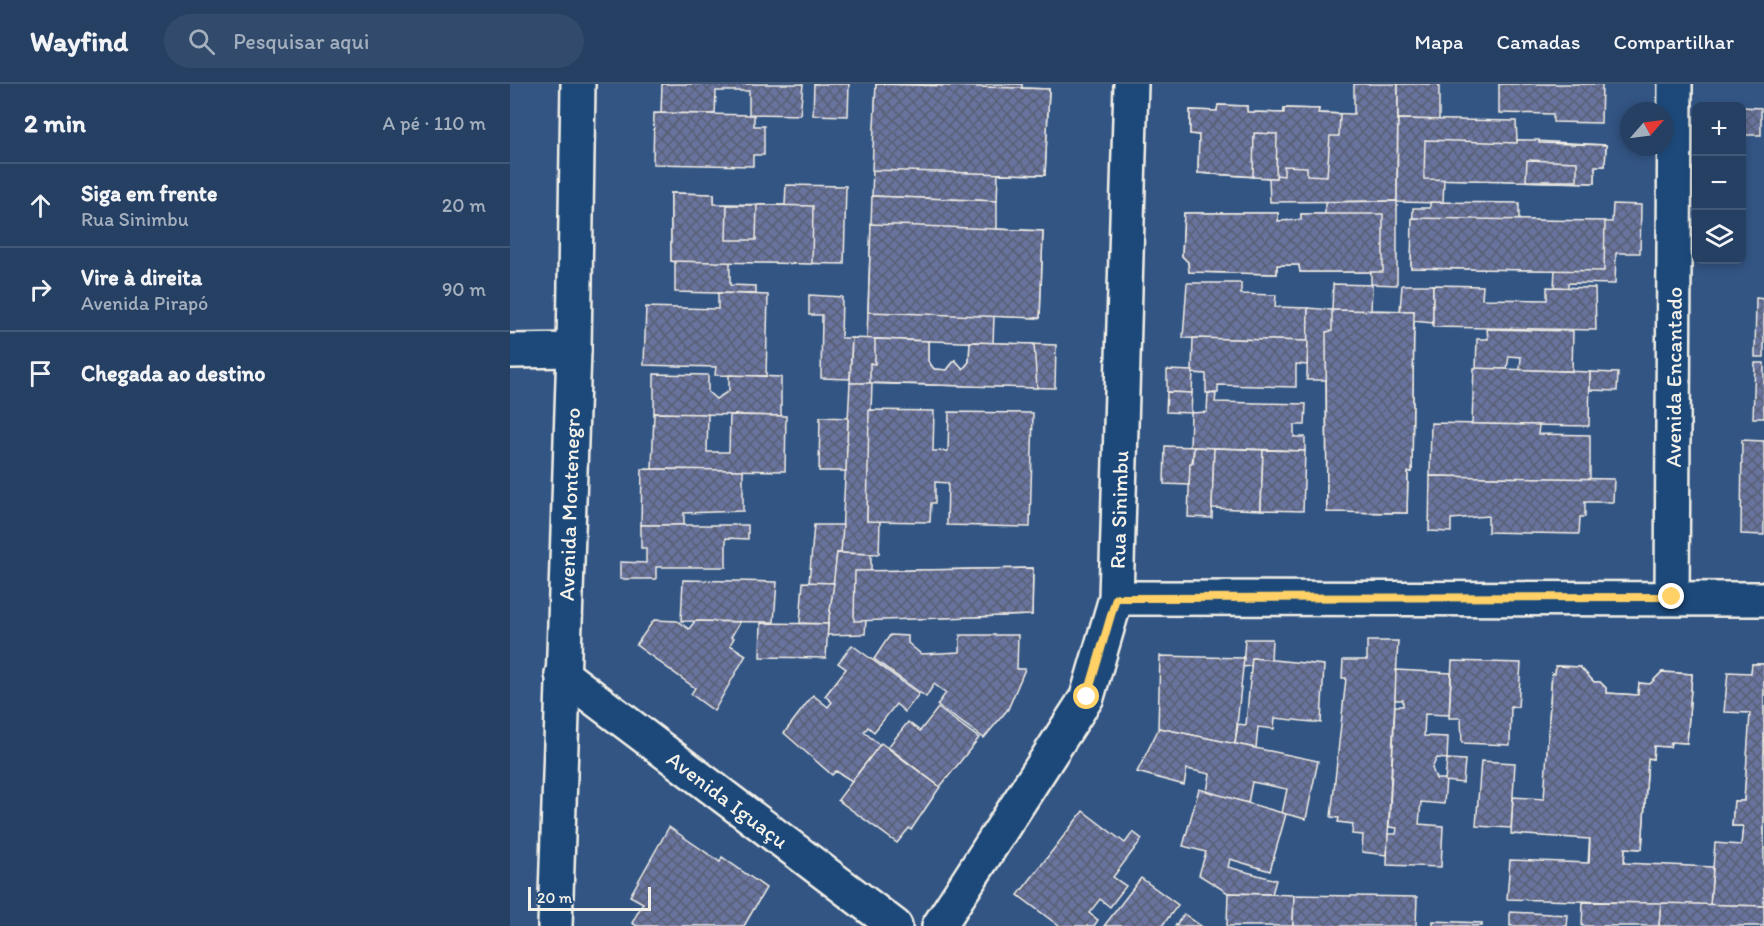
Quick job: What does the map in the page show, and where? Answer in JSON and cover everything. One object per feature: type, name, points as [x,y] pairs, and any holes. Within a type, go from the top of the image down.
[{"type":"street","name":"Avenida Montenegro","points":[[555,926],[574,350],[578,84]]},
{"type":"street","name":"Rua Sinimbu","points":[[939,926],[1087,697],[1116,598],[1131,84]]},
{"type":"street","name":"Avenida Encantado","points":[[1672,597],[1675,84]]},
{"type":"street","points":[[510,351],[574,350]]},
{"type":"street","points":[[1116,598],[1672,597],[1764,599]]},
{"type":"street","name":"Avenida Iguaçu","points":[[562,674],[896,926]]},
{"type":"building","points":[[662,84],[803,84],[800,115],[749,114],[749,91],[716,91],[715,114],[661,113]]},
{"type":"building","points":[[814,84],[849,84],[848,116],[813,115]]},
{"type":"building","points":[[876,84],[1022,84],[1022,88],[1049,89],[1045,175],[998,174],[997,201],[872,196]]},
{"type":"building","points":[[876,84],[1049,89],[1045,175],[872,170]]},
{"type":"building","points":[[1354,84],[1398,84],[1397,201],[1270,202],[1269,178],[1198,173],[1199,135],[1190,134],[1190,110],[1217,111],[1218,105],[1247,106],[1247,112],[1284,113],[1284,108],[1319,109],[1318,113],[1354,114]]},
{"type":"building","points":[[1398,84],[1439,84],[1439,120],[1398,119]]},
{"type":"building","points":[[1499,84],[1602,84],[1601,123],[1553,122],[1553,114],[1499,113]]},
{"type":"building","points":[[1218,105],[1247,106],[1247,112],[1284,113],[1284,108],[1319,109],[1318,113],[1340,114],[1339,136],[1330,136],[1327,176],[1307,175],[1307,167],[1284,166],[1284,176],[1276,175],[1276,178],[1198,173],[1199,135],[1190,134],[1190,110],[1217,111]]},
{"type":"building","points":[[1746,107],[1761,108],[1761,135],[1746,135]]},
{"type":"building","points":[[654,113],[754,115],[754,126],[764,126],[764,155],[753,155],[753,166],[653,164]]},
{"type":"building","points":[[1398,119],[1516,121],[1517,140],[1606,145],[1605,166],[1595,166],[1595,183],[1444,179],[1443,203],[1397,202]]},
{"type":"building","points":[[1254,133],[1277,134],[1276,178],[1253,177]]},
{"type":"building","points":[[1425,140],[1517,143],[1517,140],[1539,140],[1539,143],[1606,145],[1605,166],[1595,166],[1595,183],[1424,179]]},
{"type":"building","points":[[1527,160],[1577,162],[1577,181],[1526,181]]},
{"type":"building","points":[[786,185],[846,186],[844,264],[730,262],[730,285],[756,286],[756,294],[675,292],[675,262],[671,261],[671,193],[714,194],[714,204],[785,205]]},
{"type":"building","points":[[671,193],[714,194],[714,204],[813,206],[812,264],[671,261]]},
{"type":"building","points":[[872,196],[997,201],[997,229],[1043,231],[1040,318],[994,316],[993,343],[867,339]]},
{"type":"building","points":[[1397,201],[1397,285],[1371,284],[1371,272],[1300,272],[1299,265],[1277,265],[1277,274],[1189,272],[1188,262],[1182,256],[1184,213],[1278,213],[1278,221],[1301,220],[1301,214],[1325,214],[1325,202]]},
{"type":"building","points":[[1430,202],[1519,203],[1519,220],[1612,222],[1613,204],[1641,205],[1640,253],[1616,253],[1615,284],[1568,283],[1568,288],[1554,287],[1555,270],[1411,268],[1413,208],[1430,208]]},
{"type":"building","points":[[727,205],[757,205],[756,240],[726,240]]},
{"type":"building","points":[[1184,213],[1278,213],[1278,221],[1301,220],[1301,214],[1383,214],[1383,272],[1300,272],[1299,265],[1277,265],[1277,274],[1189,272],[1188,262],[1182,256]]},
{"type":"building","points":[[1412,218],[1605,221],[1604,271],[1411,268]]},
{"type":"building","points":[[871,224],[1043,231],[1040,318],[868,312]]},
{"type":"building","points":[[1187,283],[1241,283],[1241,294],[1276,295],[1275,307],[1308,308],[1308,341],[1183,338]]},
{"type":"building","points":[[1333,284],[1372,285],[1371,310],[1414,311],[1412,472],[1408,472],[1407,513],[1327,512],[1326,380],[1307,380],[1308,308],[1332,310]]},
{"type":"building","points":[[1402,285],[1433,285],[1433,323],[1413,321],[1414,311],[1400,311]]},
{"type":"building","points":[[1433,285],[1483,286],[1482,299],[1547,300],[1547,287],[1595,288],[1596,330],[1433,327]]},
{"type":"building","points":[[718,293],[768,295],[766,376],[715,375],[716,367],[644,365],[646,307],[718,309]]},
{"type":"building","points":[[809,295],[842,297],[841,338],[852,338],[850,379],[821,378],[822,315],[809,315]]},
{"type":"building","points":[[1756,298],[1764,299],[1764,357],[1755,357]]},
{"type":"building","points":[[1332,310],[1414,311],[1412,472],[1408,472],[1407,513],[1327,512],[1326,332],[1332,331]]},
{"type":"building","points":[[1487,329],[1573,331],[1572,371],[1520,370],[1521,357],[1509,356],[1507,369],[1476,369],[1477,339],[1488,339]]},
{"type":"building","points":[[852,338],[928,341],[928,361],[934,369],[947,370],[955,360],[963,369],[969,362],[970,342],[1056,345],[1055,388],[850,383]]},
{"type":"building","points":[[1193,338],[1308,341],[1307,365],[1296,364],[1296,387],[1218,385],[1218,393],[1206,393],[1206,374],[1192,373]]},
{"type":"building","points":[[875,339],[928,341],[928,361],[934,369],[947,370],[955,360],[963,369],[969,362],[970,342],[1034,344],[1037,388],[870,383],[870,363],[875,364]]},
{"type":"building","points":[[1755,363],[1764,363],[1764,418],[1753,418]]},
{"type":"building","points":[[1474,368],[1590,372],[1589,426],[1472,424]]},
{"type":"building","points":[[1167,370],[1193,371],[1192,393],[1167,392]]},
{"type":"building","points":[[1590,372],[1618,373],[1617,391],[1590,390]]},
{"type":"building","points":[[654,374],[708,375],[708,392],[716,399],[729,391],[729,375],[781,377],[781,416],[654,413]]},
{"type":"building","points":[[850,383],[872,383],[867,521],[880,521],[879,554],[841,553]]},
{"type":"building","points":[[1167,392],[1192,393],[1191,413],[1166,412]]},
{"type":"building","points":[[1208,393],[1216,394],[1215,402],[1306,404],[1305,425],[1294,425],[1294,437],[1305,437],[1305,451],[1190,447],[1191,413],[1207,412]]},
{"type":"building","points":[[869,410],[934,411],[933,451],[948,451],[949,412],[1033,413],[1030,527],[947,525],[948,483],[935,482],[935,503],[931,503],[930,522],[867,521]]},
{"type":"building","points":[[654,413],[708,414],[707,452],[729,452],[730,415],[786,416],[785,471],[652,469]]},
{"type":"building","points":[[820,417],[848,418],[846,471],[819,471]]},
{"type":"building","points":[[1431,423],[1539,425],[1538,434],[1590,435],[1590,479],[1430,476]]},
{"type":"building","points":[[1742,440],[1764,441],[1764,535],[1741,534]]},
{"type":"building","points":[[1165,446],[1194,447],[1189,485],[1164,484]]},
{"type":"building","points":[[1194,447],[1214,448],[1212,518],[1188,517],[1190,463],[1193,463]]},
{"type":"building","points":[[1214,448],[1263,450],[1261,510],[1212,508]]},
{"type":"building","points":[[1263,450],[1305,451],[1303,511],[1261,510]]},
{"type":"building","points":[[642,469],[743,470],[743,511],[684,513],[684,525],[641,525]]},
{"type":"building","points":[[1430,476],[1614,479],[1613,502],[1585,502],[1585,517],[1580,517],[1579,534],[1488,532],[1488,516],[1451,519],[1451,532],[1429,531]]},
{"type":"building","points":[[641,525],[748,525],[748,539],[726,538],[726,567],[656,567],[656,579],[620,579],[620,562],[646,563],[646,548],[641,548]]},
{"type":"building","points":[[814,525],[843,525],[841,553],[837,553],[834,583],[809,583]]},
{"type":"building","points":[[837,553],[871,554],[871,571],[1033,568],[1032,615],[866,620],[865,634],[827,635]]},
{"type":"building","points":[[1033,568],[1032,615],[854,621],[855,571]]},
{"type":"building","points":[[683,580],[777,582],[774,622],[681,621]]},
{"type":"building","points":[[803,582],[834,583],[828,624],[800,623]]},
{"type":"building","points":[[654,620],[677,621],[689,629],[695,621],[740,622],[731,637],[734,638],[730,645],[746,655],[714,711],[691,694],[695,688],[636,645]]},
{"type":"building","points":[[761,623],[828,624],[826,658],[760,657]]},
{"type":"building","points":[[890,635],[908,636],[908,643],[921,654],[960,652],[960,635],[1018,635],[1017,669],[1025,669],[1008,709],[984,738],[937,705],[946,693],[934,684],[926,697],[874,659]]},
{"type":"building","points":[[1245,639],[1272,639],[1271,660],[1252,658],[1251,666],[1243,667]]},
{"type":"building","points":[[1367,641],[1398,641],[1387,855],[1362,852],[1363,835],[1352,834],[1353,824],[1338,822],[1339,818],[1331,817],[1346,678],[1342,678],[1343,660],[1367,660]]},
{"type":"building","points":[[852,645],[919,694],[905,712],[896,704],[874,732],[868,727],[864,732],[880,745],[852,781],[836,771],[832,775],[784,733],[813,695],[828,707],[832,702],[825,696],[846,669],[838,663]]},
{"type":"building","points":[[1160,656],[1244,658],[1235,744],[1158,728]]},
{"type":"building","points":[[1252,658],[1324,665],[1321,723],[1275,718],[1274,729],[1258,727],[1256,748],[1235,744],[1238,724],[1246,725]]},
{"type":"building","points":[[1452,661],[1521,663],[1518,707],[1511,706],[1510,745],[1462,743],[1461,718],[1449,718]]},
{"type":"building","points":[[1752,664],[1764,664],[1764,849],[1741,847],[1743,826],[1732,826],[1734,801],[1744,801],[1751,711],[1739,710],[1741,686],[1750,687]]},
{"type":"building","points":[[1752,664],[1764,664],[1764,906],[1710,905],[1715,843],[1741,845],[1743,826],[1732,826],[1734,801],[1744,801],[1750,713],[1724,712],[1728,672],[1751,673]]},
{"type":"building","points":[[1556,666],[1580,667],[1594,682],[1600,682],[1606,688],[1606,693],[1638,695],[1639,683],[1650,684],[1662,672],[1692,674],[1687,743],[1671,742],[1670,747],[1654,746],[1653,759],[1648,758],[1642,849],[1625,848],[1624,863],[1618,866],[1588,865],[1594,769],[1585,768],[1582,741],[1548,736],[1552,673],[1555,674]]},
{"type":"building","points":[[1556,666],[1580,667],[1594,682],[1600,682],[1606,688],[1606,693],[1638,695],[1639,683],[1650,684],[1662,672],[1692,674],[1687,743],[1671,742],[1670,747],[1654,746],[1653,759],[1648,758],[1642,849],[1625,848],[1624,863],[1713,867],[1710,905],[1507,899],[1510,860],[1589,863],[1590,839],[1511,834],[1513,797],[1544,799],[1552,673],[1555,674]]},
{"type":"building","points":[[1396,670],[1451,673],[1449,715],[1425,714],[1424,736],[1448,737],[1447,759],[1437,758],[1432,768],[1436,779],[1446,779],[1444,804],[1421,802],[1419,824],[1443,826],[1441,867],[1387,865],[1388,834],[1396,834],[1397,828],[1389,827],[1395,706],[1403,706],[1403,700],[1395,700]]},
{"type":"building","points":[[938,708],[979,738],[940,787],[888,747],[908,722],[920,731]]},
{"type":"building","points":[[1159,728],[1318,761],[1306,819],[1282,813],[1287,789],[1252,782],[1248,803],[1207,792],[1210,774],[1187,769],[1184,785],[1137,772]]},
{"type":"building","points":[[881,743],[940,787],[911,830],[909,828],[897,843],[838,800]]},
{"type":"building","points":[[1447,759],[1465,760],[1463,783],[1445,781]]},
{"type":"building","points":[[1481,761],[1515,763],[1511,828],[1476,826]]},
{"type":"building","points":[[1199,789],[1286,814],[1270,871],[1230,859],[1228,867],[1276,880],[1272,894],[1228,893],[1199,875],[1206,852],[1183,846]]},
{"type":"building","points":[[1083,811],[1125,843],[1133,832],[1142,839],[1113,877],[1126,886],[1110,907],[1100,899],[1089,913],[1098,920],[1094,926],[1059,926],[1018,895]]},
{"type":"building","points":[[669,827],[720,862],[722,857],[766,888],[744,926],[637,926],[632,923],[643,903],[630,896]]},
{"type":"building","points":[[1141,878],[1178,905],[1162,926],[1104,926]]},
{"type":"building","points":[[1228,893],[1294,895],[1293,926],[1227,926]]},
{"type":"building","points":[[1294,895],[1417,897],[1416,926],[1293,926]]},
{"type":"building","points":[[1583,902],[1661,903],[1659,926],[1582,926]]},
{"type":"building","points":[[1661,903],[1764,906],[1764,926],[1659,926]]},
{"type":"building","points":[[1510,912],[1568,915],[1567,926],[1510,926]]},
{"type":"building","points":[[1184,914],[1201,926],[1175,926]]},
{"type":"building","points":[[1433,921],[1482,923],[1482,926],[1433,926]]},
{"type":"route","points":[[1087,697],[1116,598],[1672,597]]}]
